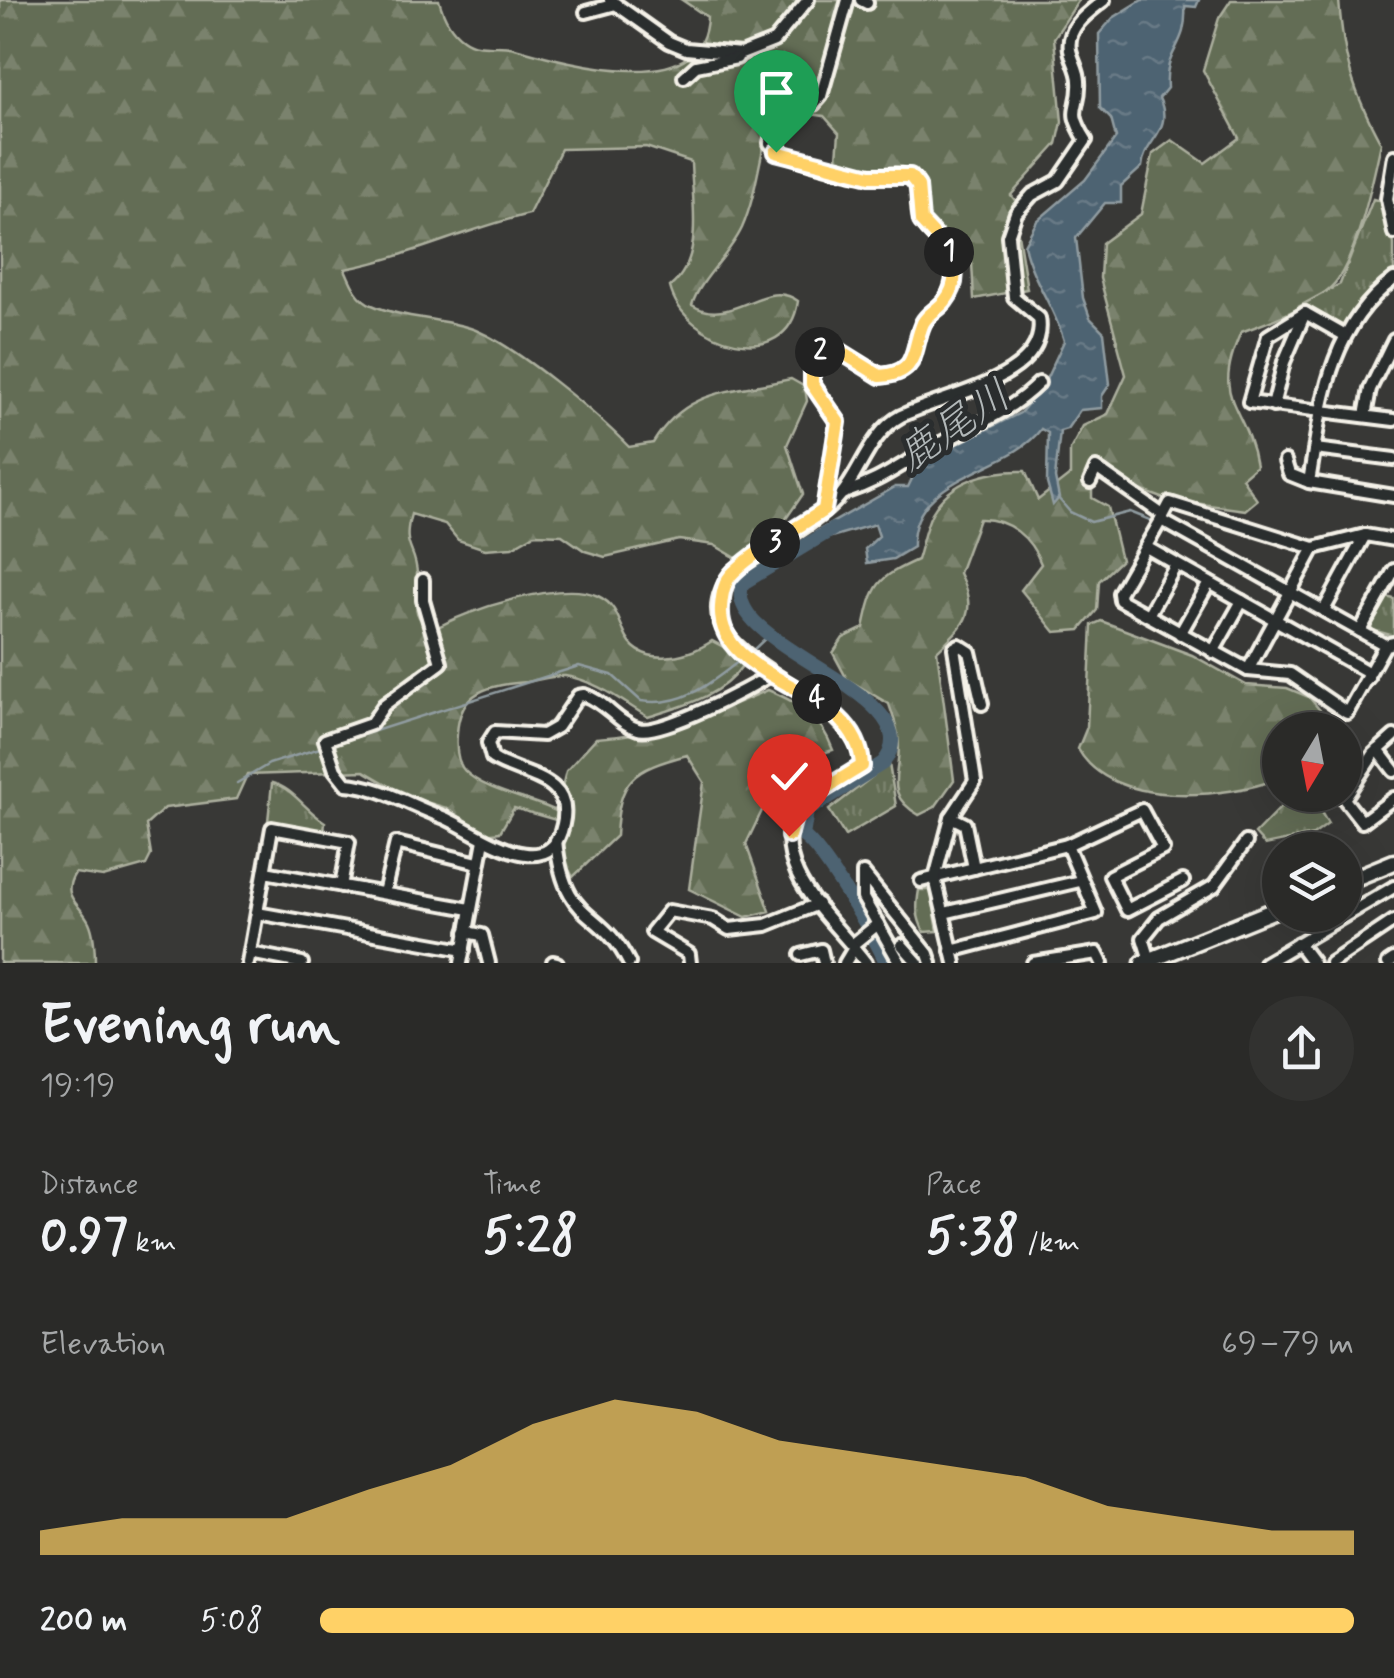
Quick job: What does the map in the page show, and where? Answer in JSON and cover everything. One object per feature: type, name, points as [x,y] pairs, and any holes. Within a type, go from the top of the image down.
[{"type":"main road","points":[[1362,875],[1387,865]]},
{"type":"main road","points":[[1146,962],[1262,915]]},
{"type":"street","points":[[684,77],[696,66],[774,41],[808,0]]},
{"type":"street","points":[[824,510],[838,422],[812,384],[812,360],[818,352],[835,348],[880,376],[906,370],[914,364],[922,326],[944,302],[951,284],[950,253],[921,221],[915,180],[904,174],[870,176],[792,158],[776,152],[770,143],[770,124],[775,118],[814,104],[821,96],[848,0]]},
{"type":"street","points":[[844,494],[880,434],[897,418],[1023,366],[1038,344],[1039,318],[1014,297],[1008,236],[1016,213],[1032,195],[1058,181],[1077,160],[1086,140],[1072,110],[1079,76],[1070,36],[1076,24],[1104,0]]},
{"type":"street","points":[[586,12],[613,2],[669,42],[686,49],[742,54]]},
{"type":"street","points":[[1394,156],[1386,199],[1394,233]]},
{"type":"street","points":[[1309,482],[1320,411],[1344,335],[1363,307],[1394,279]]},
{"type":"street","points":[[1305,314],[1344,335]]},
{"type":"street","points":[[1305,314],[1268,336],[1249,402],[1394,420]]},
{"type":"street","points":[[1273,406],[1284,362],[1305,314]]},
{"type":"street","points":[[1364,416],[1370,389],[1394,340]]},
{"type":"street","points":[[866,963],[798,878],[788,856],[797,806],[862,766],[861,748],[826,705],[770,675],[735,646],[720,618],[726,581],[844,494],[897,472],[922,452],[1004,413],[1039,382]]},
{"type":"street","points":[[1315,448],[1394,459]]},
{"type":"street","points":[[1286,461],[1289,474],[1309,482],[1394,496]]},
{"type":"street","points":[[1090,482],[1096,468],[1162,518],[1389,644],[1347,712],[1290,674],[1248,670],[1213,652],[1120,600],[1119,593],[1146,547],[1162,518],[1170,503],[1314,548],[1365,536],[1394,540]]},
{"type":"street","points":[[1324,610],[1365,536]]},
{"type":"street","points":[[1146,547],[1366,670],[1368,679]]},
{"type":"street","points":[[1248,670],[1314,548]]},
{"type":"street","points":[[1148,615],[1176,565]]},
{"type":"street","points":[[1360,630],[1389,589],[1394,570]]},
{"type":"street","points":[[423,580],[423,600],[441,663],[384,706],[371,724],[327,747],[334,770],[346,784],[362,785],[443,816],[484,840],[524,854],[543,850],[556,840],[564,823],[561,798],[533,773],[492,758],[487,745],[493,734],[504,730],[543,735],[557,727],[578,696],[628,724],[650,730],[732,697],[770,675]]},
{"type":"street","points":[[1180,634],[1210,583]]},
{"type":"street","points":[[1213,652],[1242,601]]},
{"type":"street","points":[[982,704],[970,652],[959,645],[954,648],[975,781],[952,817],[935,878],[953,957],[1096,913],[1067,845]]},
{"type":"street","points":[[1394,736],[1378,750],[1344,799],[1362,822],[1394,798]]},
{"type":"street","points":[[1378,750],[1394,770]]},
{"type":"street","points":[[921,881],[1067,845],[1142,810],[1165,852],[1110,876],[1127,910],[1183,881]]},
{"type":"street","points":[[952,817],[965,824],[974,868]]},
{"type":"street","points":[[302,963],[249,958],[272,828],[349,842],[342,886]]},
{"type":"street","points":[[461,963],[484,840]]},
{"type":"street","points":[[556,840],[566,892],[618,946],[629,963]]},
{"type":"street","points":[[1146,962],[1144,938],[1150,926],[1214,886],[1246,842]]},
{"type":"street","points":[[384,894],[391,847],[396,843],[478,863]]},
{"type":"street","points":[[1265,963],[1393,889],[1387,865]]},
{"type":"street","points":[[265,872],[470,909]]},
{"type":"street","points":[[900,963],[863,898],[862,873],[928,954],[931,963]]},
{"type":"street","points":[[944,913],[1080,881]]},
{"type":"street","points":[[690,963],[688,954],[652,932],[669,912],[713,919],[729,929],[766,926],[818,904]]},
{"type":"street","points":[[257,912],[464,950]]},
{"type":"street","points":[[1331,963],[1394,921]]},
{"type":"street","points":[[845,963],[853,946],[878,924]]},
{"type":"street","points":[[466,932],[482,935],[489,963]]},
{"type":"street","points":[[1298,943],[1313,963]]},
{"type":"street","points":[[902,945],[918,963]]},
{"type":"street","points":[[801,955],[821,950],[824,963]]},
{"type":"street","points":[[1033,963],[1097,952],[1102,963]]},
{"type":"green space","points":[[0,0],[439,0],[451,27],[469,43],[629,70],[658,68],[683,60],[700,44],[707,17],[682,0],[1079,0],[1054,38],[1062,122],[1057,144],[1011,195],[1024,212],[1017,228],[1027,289],[974,299],[972,263],[928,224],[910,181],[837,158],[839,133],[824,116],[775,109],[742,228],[692,305],[720,311],[760,298],[786,295],[798,301],[790,324],[776,338],[757,344],[714,336],[694,324],[679,307],[670,287],[681,275],[692,246],[691,162],[646,147],[561,149],[529,214],[345,269],[358,295],[372,305],[470,328],[508,348],[597,416],[629,447],[653,443],[680,412],[712,395],[791,379],[805,387],[807,401],[787,445],[803,494],[781,526],[738,559],[714,545],[679,540],[605,557],[585,551],[562,535],[535,534],[512,547],[485,549],[458,540],[445,524],[411,514],[408,534],[416,565],[417,612],[433,630],[514,599],[562,591],[582,592],[608,603],[631,644],[640,651],[664,657],[690,652],[712,641],[733,652],[742,666],[712,693],[648,717],[576,678],[556,676],[489,688],[470,699],[459,719],[457,734],[462,767],[483,784],[556,811],[566,771],[596,738],[641,733],[684,722],[768,690],[800,706],[815,719],[833,750],[784,765],[746,844],[770,911],[746,917],[689,889],[704,782],[687,755],[653,766],[632,779],[621,801],[616,836],[573,877],[561,855],[556,820],[514,808],[500,832],[485,834],[446,808],[409,797],[364,771],[247,775],[236,799],[165,808],[146,825],[151,855],[146,865],[103,877],[75,873],[70,894],[91,926],[95,963],[0,963]]},
{"type":"green space","points":[[1231,0],[1339,0],[1351,74],[1381,143],[1359,232],[1338,279],[1307,304],[1241,332],[1232,356],[1229,389],[1256,466],[1242,478],[1257,500],[1245,510],[1165,499],[1099,475],[1092,484],[1092,498],[1108,507],[1121,560],[1099,581],[1097,610],[1080,630],[1055,632],[1021,590],[1041,564],[1031,546],[1009,526],[979,519],[959,573],[968,598],[966,616],[937,651],[954,780],[935,807],[919,815],[907,806],[896,789],[899,748],[889,704],[847,679],[833,653],[843,638],[864,628],[870,601],[879,584],[917,560],[932,513],[950,492],[985,475],[1025,471],[1038,500],[1070,475],[1070,450],[1083,426],[1108,414],[1126,375],[1100,278],[1102,243],[1141,214],[1153,154],[1172,140],[1205,163],[1239,138],[1203,70],[1219,18]]},
{"type":"green space","points":[[1373,199],[1381,201],[1394,244],[1394,272],[1342,328],[1300,306],[1340,284]]},
{"type":"green space","points":[[1386,597],[1394,599],[1394,636],[1369,629]]},
{"type":"green space","points":[[1101,621],[1192,655],[1246,685],[1287,688],[1309,697],[1321,712],[1262,712],[1262,783],[1231,791],[1172,794],[1116,782],[1094,768],[1078,749],[1087,727],[1092,625]]},
{"type":"green space","points":[[889,764],[896,806],[845,836],[829,810]]},
{"type":"green space","points":[[272,783],[286,789],[325,822],[324,832],[268,821]]},
{"type":"green space","points":[[1276,812],[1321,812],[1328,824],[1317,832],[1262,832],[1262,842],[1255,834]]},
{"type":"green space","points":[[919,890],[931,890],[938,931],[924,932],[917,911]]},
{"type":"water","points":[[1142,0],[1199,0],[1196,7],[1185,6],[1183,31],[1169,64],[1167,88],[1159,98],[1163,109],[1161,127],[1142,167],[1121,186],[1121,203],[1105,203],[1076,238],[1083,298],[1090,318],[1104,332],[1110,384],[1102,396],[1102,408],[1080,410],[1067,429],[1060,431],[1055,478],[1059,498],[1053,505],[1047,483],[1048,433],[1041,429],[1026,444],[964,477],[927,504],[916,523],[913,547],[893,559],[867,563],[865,549],[879,536],[875,524],[821,540],[816,532],[895,487],[908,487],[920,462],[1020,413],[1043,386],[1064,341],[1024,245],[1037,221],[1085,180],[1116,138],[1111,119],[1100,108],[1099,34],[1113,18]]},
{"type":"waterway","points":[[1058,498],[1070,512],[1091,522],[1130,512],[1150,520]]},
{"type":"waterway","name":"鹿尾川","points":[[833,529],[743,583],[744,606],[761,628],[856,692],[881,715],[892,738],[883,763],[807,811],[803,836],[835,875],[886,963]]},
{"type":"waterway","points":[[751,652],[770,634]]},
{"type":"waterway","points":[[331,745],[579,666],[612,675],[641,701],[671,700],[697,691],[744,657]]},
{"type":"waterway","points":[[237,783],[269,764],[323,747]]},
{"type":"route","points":[[776,152],[870,176],[910,176],[918,186],[921,221],[945,243],[951,266],[948,295],[925,320],[914,364],[906,370],[880,376],[835,348],[818,352],[812,360],[812,384],[838,422],[824,510],[734,571],[724,588],[720,618],[735,646],[770,675],[826,705],[861,748],[862,766],[797,806],[789,836]]}]
